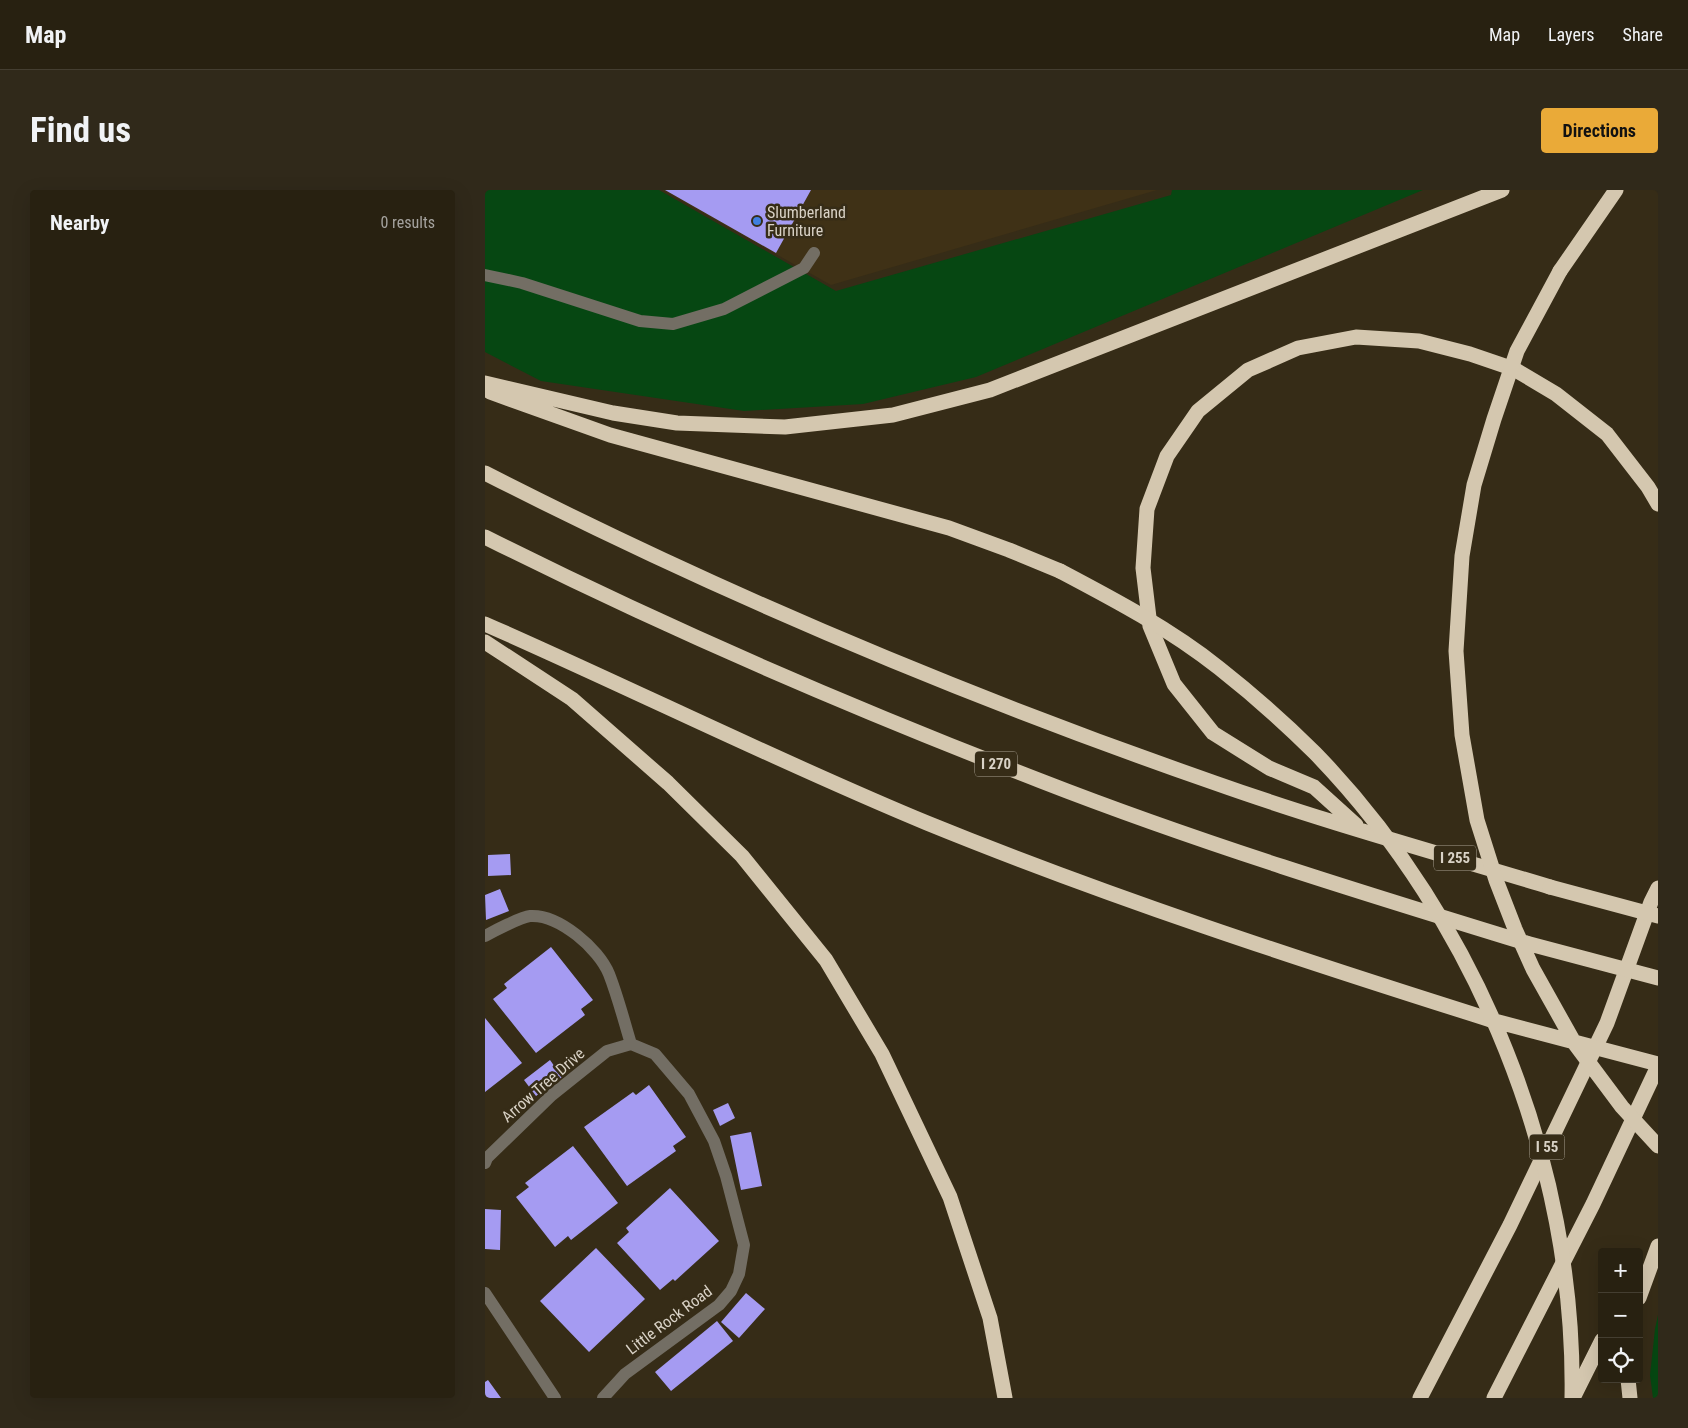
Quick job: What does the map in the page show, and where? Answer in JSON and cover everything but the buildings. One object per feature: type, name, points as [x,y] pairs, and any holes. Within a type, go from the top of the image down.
[{"type":"highway","points":[[485,383],[613,413],[677,423],[785,427],[893,415],[990,390],[1501,190]]},
{"type":"highway","points":[[1616,190],[1560,271],[1517,351],[1474,485],[1462,556],[1456,651],[1462,735],[1477,820],[1495,880],[1533,969],[1575,1044],[1622,1108],[1658,1146]]},
{"type":"highway","points":[[1361,830],[1314,787],[1269,768],[1213,732],[1174,684],[1151,626],[1143,568],[1147,509],[1167,456],[1198,411],[1248,370],[1298,348],[1356,337],[1419,341],[1470,354],[1514,369],[1557,394],[1607,434],[1648,487],[1658,504]]},
{"type":"highway","points":[[485,390],[610,435],[949,528],[1009,550],[1060,572],[1123,604],[1217,666],[1268,709],[1315,753],[1368,814],[1402,858],[1436,910],[1467,963],[1493,1017],[1514,1070],[1532,1126],[1549,1190],[1562,1259],[1569,1322],[1572,1398]]},
{"type":"highway","points":[[485,473],[745,597],[951,684],[1217,784],[1361,830]]},
{"type":"highway","name":"I 270","points":[[485,537],[585,587],[808,687],[1043,782],[1284,867],[1526,943],[1658,978]]},
{"type":"highway","points":[[485,624],[694,720],[936,826],[1069,878],[1301,960],[1491,1020],[1658,1065],[1593,1204],[1494,1398]]},
{"type":"highway","points":[[485,642],[572,699],[668,783],[742,856],[826,960],[882,1054],[950,1197],[990,1318],[1005,1398]]},
{"type":"highway","name":"I 255","points":[[1361,830],[1550,887],[1655,909]]},
{"type":"highway","points":[[1655,909],[1658,875]]},
{"type":"highway","name":"I 55","points":[[1420,1398],[1510,1225],[1607,1022],[1655,909],[1658,888]]},
{"type":"highway","points":[[1643,1266],[1658,1244]]},
{"type":"highway","points":[[1641,1293],[1658,1244]]},
{"type":"highway","points":[[1572,1398],[1598,1348]]},
{"type":"highway","points":[[1628,1383],[1630,1398]]},
{"type":"street","points":[[485,276],[522,283],[640,321],[673,324],[723,309],[804,268],[814,253]]},
{"type":"street","points":[[485,936],[530,916],[553,920],[569,929],[591,948],[609,973],[631,1044]]},
{"type":"street","name":"Arrow Tree Drive","points":[[486,1159],[552,1095],[607,1051],[631,1044]]},
{"type":"street","name":"Little Rock Road","points":[[603,1398],[625,1374],[719,1305],[731,1291],[739,1274],[744,1245],[726,1176],[714,1142],[689,1094],[655,1054],[631,1044]]},
{"type":"street","points":[[485,1293],[555,1398]]},
{"type":"shaded area","points":[[662,190],[1157,190],[831,285]]},
{"type":"green space","points":[[485,190],[659,190],[836,291],[1171,195],[1172,190],[1423,190],[976,377],[863,404],[744,411],[541,381],[485,352]]},
{"type":"green space","points":[[1658,1315],[1658,1398],[1653,1398],[1650,1375]]},
{"type":"place","name":"Slumberland Furniture","points":[[757,221]]}]
